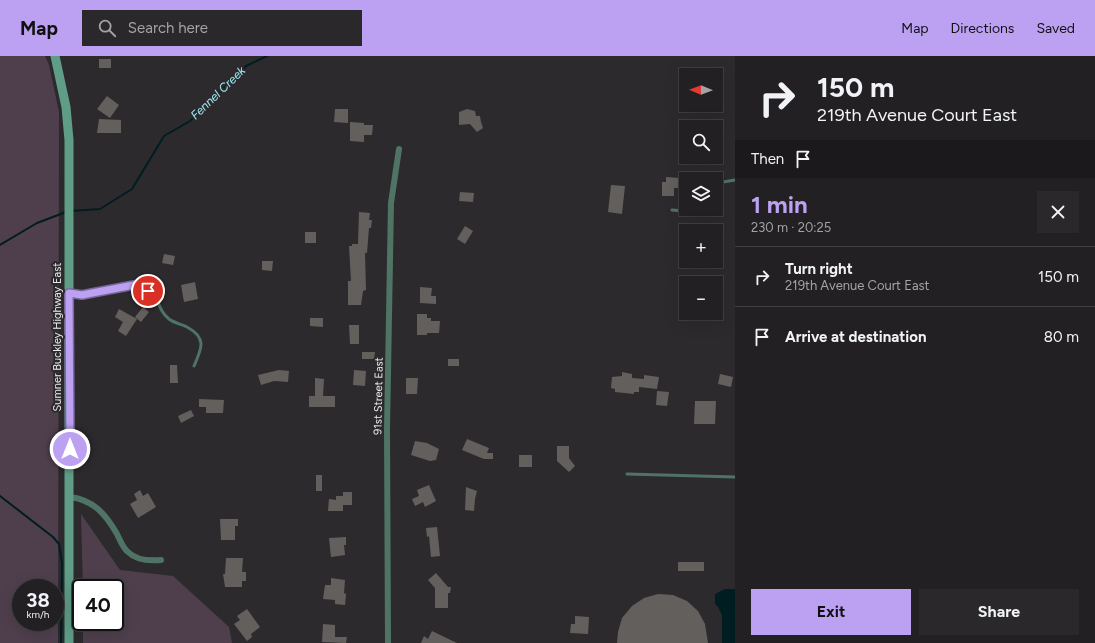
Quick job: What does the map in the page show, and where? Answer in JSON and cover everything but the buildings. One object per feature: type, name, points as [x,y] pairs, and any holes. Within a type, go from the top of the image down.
[{"type":"street","name":"Sumner Buckley Highway East","points":[[55,56],[66,107],[69,140],[69,643]]},
{"type":"street","name":"91st Street East","points":[[388,643],[388,429],[391,204],[399,149]]},
{"type":"street","points":[[69,293],[82,295],[134,285],[141,287],[155,296]]},
{"type":"street","points":[[70,497],[83,499],[94,505],[108,520],[128,552],[142,559],[161,560]]},
{"type":"lane","points":[[723,182],[735,180]]},
{"type":"lane","points":[[672,210],[679,211]]},
{"type":"lane","points":[[155,296],[161,310],[170,319],[188,327],[201,341],[202,348],[194,366]]},
{"type":"lane","points":[[627,474],[735,477]]},
{"type":"shaded area","points":[[0,56],[45,56],[49,65],[59,112],[58,579],[12,579],[12,631],[58,631],[58,643],[0,643]]},
{"type":"shaded area","points":[[81,514],[120,570],[173,576],[229,627],[232,643],[83,643],[83,631],[124,631],[124,579],[83,579]]},
{"type":"water","points":[[725,589],[735,589],[735,643],[722,643],[722,615],[715,604],[715,594]]},
{"type":"waterway","name":"Fennel Creek","points":[[71,211],[100,209],[132,189],[164,136],[190,121],[246,66],[267,56]]},
{"type":"waterway","name":"Fennel Creek","points":[[0,245],[37,223],[66,212]]},
{"type":"waterway","name":"Fennel Creek","points":[[0,496],[53,537],[59,544],[62,563],[61,643]]},
{"type":"route","points":[[70,449],[69,293],[82,295],[134,285],[148,291]]}]
